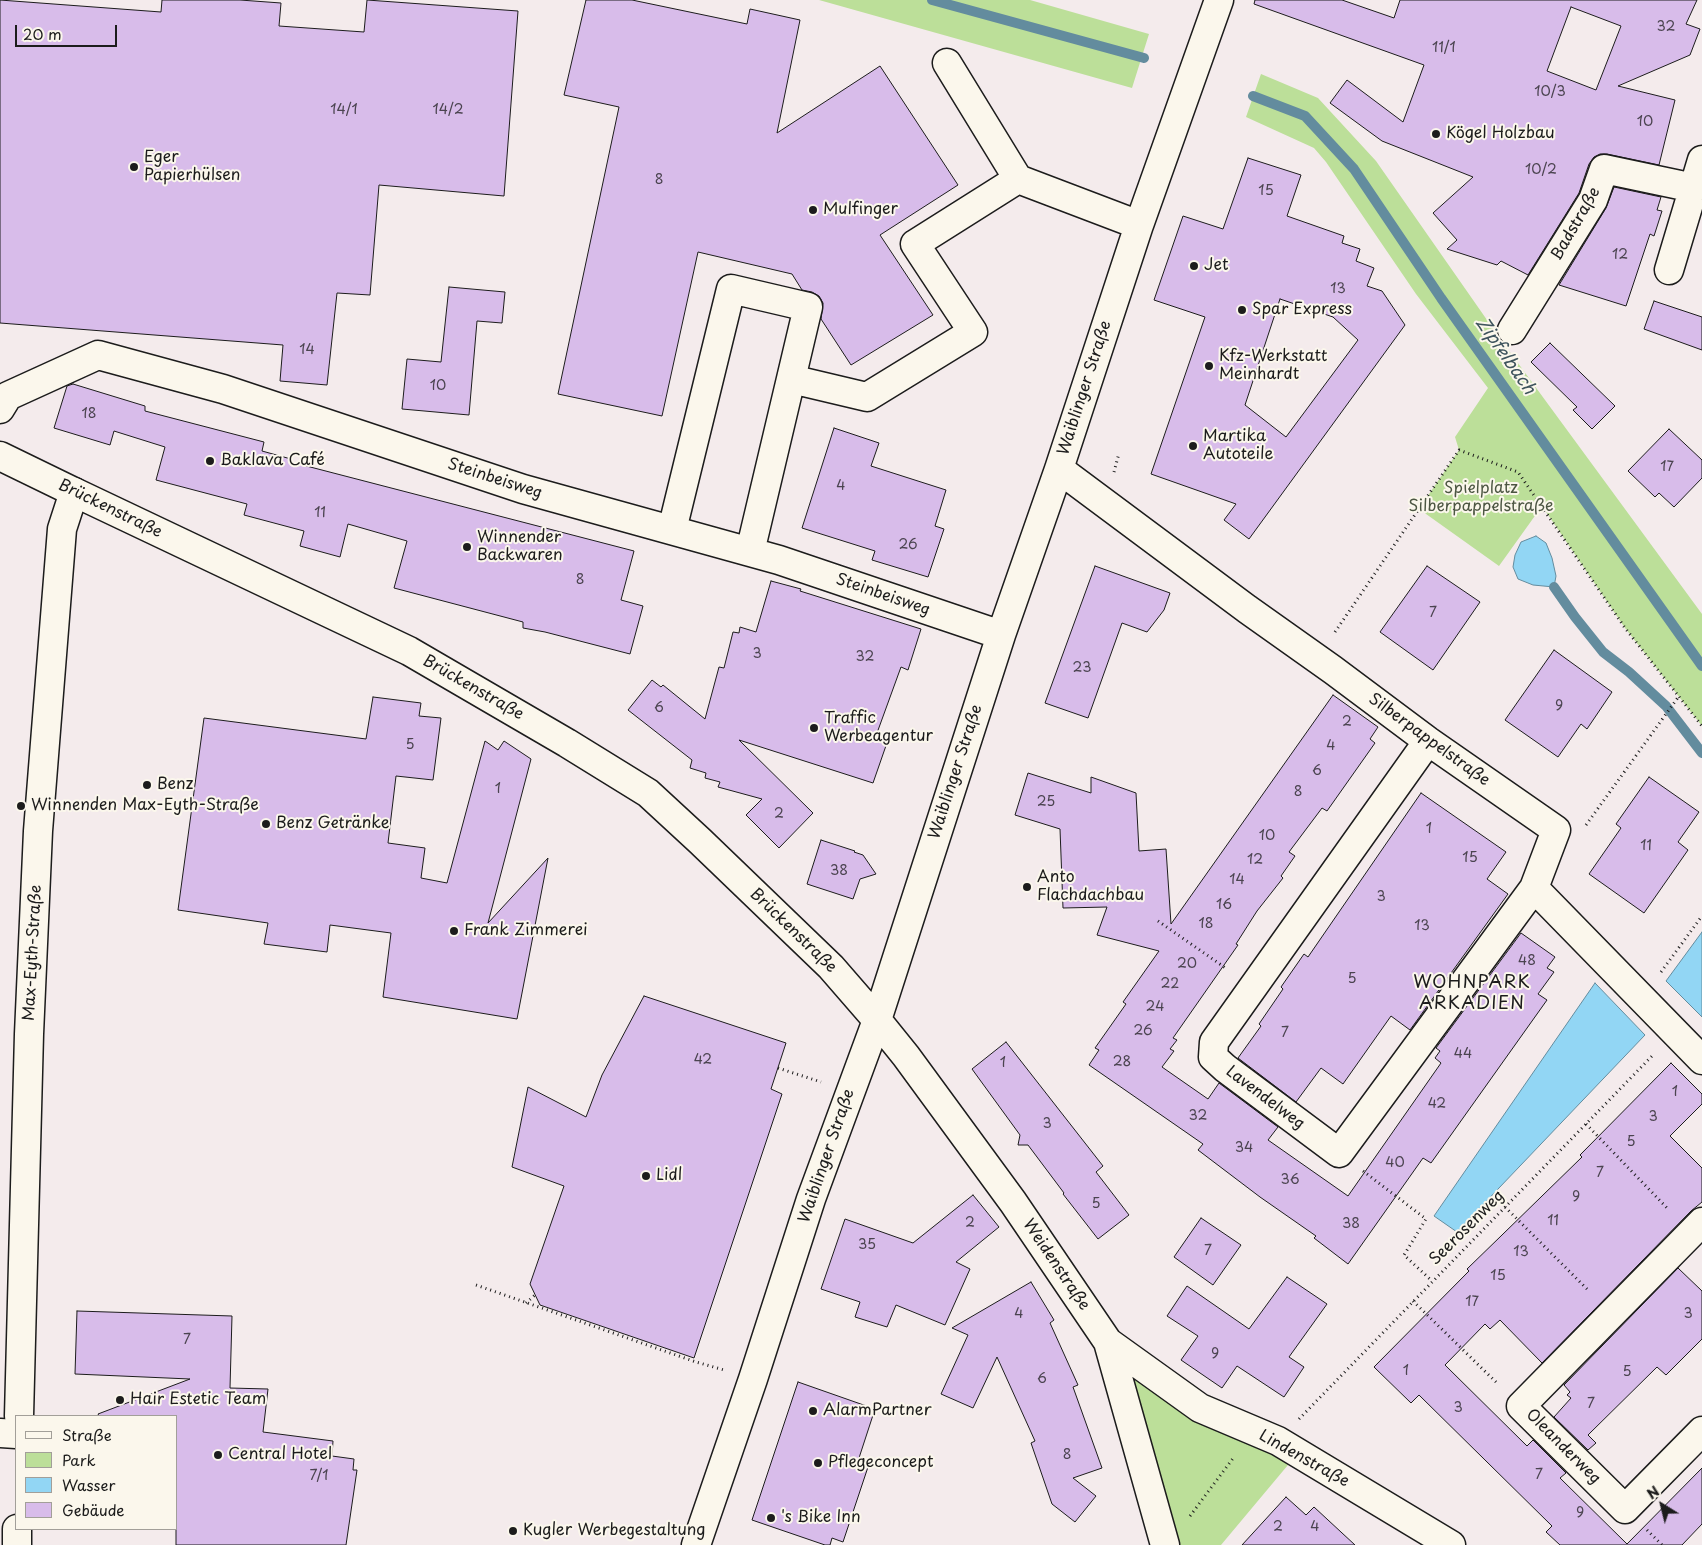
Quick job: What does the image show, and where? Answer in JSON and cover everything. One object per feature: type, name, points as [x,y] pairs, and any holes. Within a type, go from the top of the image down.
[{"type":"street","name":"Waiblinger Straße","points":[[696,1545],[750,1388],[811,1199],[877,1020],[1001,634],[1058,469],[1138,225],[1219,0]]},
{"type":"street","points":[[947,64],[1018,179],[1138,225]]},
{"type":"street","points":[[1668,270],[1702,160]]},
{"type":"street","name":"Badstraße","points":[[1512,330],[1593,200],[1604,169],[1694,188]]},
{"type":"street","points":[[791,379],[867,397],[973,332],[915,244],[1018,179]]},
{"type":"street","points":[[672,530],[731,289],[808,307],[750,552]]},
{"type":"street","name":"Steinbeisweg","points":[[0,409],[8,396],[98,355],[223,389],[523,489],[779,560],[1001,634]]},
{"type":"street","name":"Brückenstraße","points":[[0,456],[409,651],[567,743],[648,794],[700,841],[831,967],[877,1020]]},
{"type":"street","name":"Silberpappelstraße","points":[[1058,469],[1239,603],[1556,830]]},
{"type":"street","name":"Max-Eyth-Straße","points":[[19,1415],[29,1034],[38,831],[62,529],[74,492]]},
{"type":"street","name":"Lavendelweg","points":[[1339,1154],[1213,1058],[1214,1042],[1428,740]]},
{"type":"street","points":[[1339,1154],[1534,888],[1556,830]]},
{"type":"street","points":[[1534,888],[1702,1060]]},
{"type":"street","name":"Weidenstraße","points":[[877,1020],[906,1056],[1013,1202],[1108,1342],[1165,1545]]},
{"type":"street","name":"Oleanderweg","points":[[1697,1227],[1521,1406],[1625,1509],[1702,1431]]},
{"type":"street","name":"Lindenstraße","points":[[1108,1342],[1200,1408],[1278,1441],[1451,1545]]},
{"type":"street","points":[[0,1433],[15,1434]]},
{"type":"street","points":[[17,1530],[17,1545]]},
{"type":"path","points":[[1317,659],[1459,450],[1518,472],[1625,628],[1702,726]]},
{"type":"path","points":[[1556,830],[1580,834],[1679,696]]},
{"type":"path","points":[[1641,998],[1702,916]]},
{"type":"path","points":[[1158,921],[1252,987]]},
{"type":"path","name":"Seerosenweg","points":[[1278,1441],[1412,1301],[1675,1033]]},
{"type":"path","points":[[778,1068],[850,1092]]},
{"type":"path","points":[[1586,1124],[1697,1227]]},
{"type":"path","points":[[1339,1154],[1426,1219],[1404,1255],[1432,1281]]},
{"type":"path","points":[[1505,1207],[1612,1314]]},
{"type":"path","points":[[476,1285],[686,1359],[721,1369]]},
{"type":"path","points":[[526,1304],[535,1295]]},
{"type":"path","points":[[1412,1301],[1521,1406]]},
{"type":"path","points":[[1186,1522],[1253,1430]]},
{"type":"green space","points":[[819,0],[1030,0],[1149,34],[1132,88]]},
{"type":"green space","name":"Spielplatz Silberpappelstraße","points":[[1261,74],[1318,98],[1376,161],[1501,340],[1702,614],[1702,726],[1625,628],[1542,506],[1499,566],[1419,509],[1459,450],[1455,437],[1488,388],[1416,294],[1326,162],[1314,148],[1246,117]]},
{"type":"green space","points":[[1108,1342],[1298,1453],[1221,1545],[1165,1545]]},
{"type":"water","points":[[1536,536],[1546,543],[1552,558],[1556,576],[1554,587],[1533,585],[1518,579],[1513,567],[1515,555],[1521,542]]},
{"type":"water","points":[[1702,932],[1702,1017],[1666,981]]},
{"type":"water","points":[[1595,983],[1645,1035],[1457,1232],[1434,1216]]},
{"type":"building","points":[[0,0],[161,12],[162,0],[240,0],[281,3],[279,26],[364,32],[367,0],[518,11],[504,196],[379,185],[370,295],[337,293],[327,385],[280,381],[283,345],[0,323]]},
{"type":"building","points":[[586,0],[632,0],[747,24],[750,9],[800,20],[777,133],[880,66],[958,185],[880,235],[933,315],[851,365],[821,319],[823,303],[819,296],[802,290],[792,274],[698,252],[662,416],[558,394],[619,107],[564,95]]},
{"type":"building","points":[[1255,0],[1342,0],[1394,18],[1400,0],[1697,0],[1686,24],[1700,29],[1690,55],[1618,86],[1675,100],[1659,165],[1607,154],[1600,154],[1594,157],[1589,164],[1579,193],[1528,275],[1501,261],[1497,265],[1447,249],[1457,240],[1433,213],[1473,177],[1382,141],[1330,103],[1347,80],[1403,122],[1424,65],[1254,4]],"holes":[[[1571,7],[1621,26],[1596,90],[1547,71]]]},
{"type":"building","points":[[1248,158],[1301,175],[1287,216],[1344,236],[1342,243],[1360,249],[1356,261],[1374,268],[1367,286],[1382,291],[1405,325],[1249,539],[1224,520],[1236,504],[1151,474],[1205,317],[1154,300],[1183,216],[1223,229]],"holes":[[[1280,299],[1333,317],[1358,340],[1286,437],[1245,405]]]},
{"type":"building","points":[[1614,187],[1661,197],[1657,210],[1662,211],[1654,236],[1650,234],[1626,306],[1559,285],[1606,208]]},
{"type":"building","points":[[449,287],[505,292],[502,323],[477,321],[469,415],[402,409],[407,359],[441,362]]},
{"type":"building","points":[[1654,301],[1702,317],[1702,350],[1644,329]]},
{"type":"building","points":[[1550,343],[1615,406],[1592,429],[1573,410],[1577,407],[1531,362]]},
{"type":"building","points":[[73,384],[145,406],[145,411],[264,442],[262,451],[291,459],[291,462],[634,551],[621,600],[643,606],[630,654],[523,628],[523,622],[394,588],[407,541],[348,524],[340,557],[300,546],[304,531],[244,515],[247,504],[156,480],[165,447],[114,431],[110,445],[54,428],[67,386]]},
{"type":"building","points":[[834,428],[879,443],[871,466],[946,490],[935,526],[944,529],[928,577],[872,560],[875,551],[802,528]]},
{"type":"building","points":[[1669,429],[1702,460],[1702,478],[1674,507],[1659,493],[1655,497],[1628,471]]},
{"type":"building","points":[[1095,566],[1170,593],[1164,610],[1147,632],[1122,623],[1088,718],[1045,703]]},
{"type":"building","points":[[1427,566],[1480,602],[1433,670],[1380,632]]},
{"type":"building","points":[[771,581],[801,589],[800,591],[921,629],[908,670],[901,667],[877,733],[889,737],[873,783],[739,740],[813,813],[779,848],[746,815],[762,799],[718,787],[720,782],[705,778],[706,773],[690,768],[692,760],[628,710],[652,680],[661,687],[663,685],[705,719],[719,667],[724,668],[733,632],[739,633],[740,627],[756,632]]},
{"type":"building","points":[[1554,650],[1612,692],[1587,729],[1581,724],[1558,757],[1505,720]]},
{"type":"building","points":[[1333,695],[1378,727],[1370,739],[1375,743],[1327,811],[1322,808],[1289,852],[1295,856],[1281,876],[1283,878],[1257,911],[1236,944],[1238,945],[1173,1038],[1177,1040],[1170,1049],[1174,1051],[1162,1067],[1208,1099],[1219,1083],[1278,1127],[1268,1140],[1348,1196],[1441,1063],[1435,1058],[1440,1051],[1436,1048],[1521,933],[1555,957],[1547,968],[1554,972],[1538,994],[1547,1000],[1431,1163],[1423,1158],[1348,1264],[1314,1238],[1316,1236],[1198,1150],[1203,1144],[1089,1065],[1099,1050],[1095,1048],[1126,1004],[1123,1002],[1159,951],[1097,935],[1107,907],[1063,908],[1060,829],[1015,815],[1028,773],[1091,793],[1091,777],[1136,793],[1139,851],[1166,849],[1171,924]]},
{"type":"building","points":[[373,697],[421,703],[419,716],[441,718],[433,780],[396,776],[388,843],[425,848],[421,878],[447,883],[485,741],[498,750],[504,741],[531,759],[488,923],[548,858],[517,1019],[383,997],[391,933],[330,925],[327,952],[264,944],[268,923],[178,910],[204,718],[366,739]]},
{"type":"building","points":[[1649,777],[1699,812],[1678,842],[1688,850],[1644,913],[1589,874],[1621,828],[1616,824]]},
{"type":"building","points":[[1421,793],[1506,852],[1487,879],[1508,894],[1410,1030],[1391,1016],[1343,1084],[1321,1068],[1296,1102],[1238,1058],[1261,1026],[1259,1024],[1283,989],[1281,987],[1304,954],[1308,957]]},
{"type":"building","points":[[821,840],[863,855],[876,874],[860,879],[853,899],[807,884]]},
{"type":"building","name":"Lidl","points":[[644,996],[786,1043],[771,1089],[782,1094],[694,1358],[540,1305],[530,1284],[564,1186],[512,1167],[528,1087],[586,1117],[602,1075]]},
{"type":"building","points":[[1006,1042],[1103,1166],[1096,1172],[1129,1215],[1098,1239],[1028,1145],[1018,1145],[1020,1135],[972,1069]]},
{"type":"building","points":[[1671,1063],[1702,1094],[1702,1104],[1670,1136],[1702,1168],[1702,1202],[1542,1363],[1500,1320],[1490,1329],[1485,1324],[1445,1365],[1527,1446],[1533,1440],[1566,1473],[1560,1478],[1627,1544],[1702,1468],[1702,1524],[1682,1545],[1560,1545],[1546,1532],[1552,1526],[1419,1395],[1411,1403],[1374,1367],[1469,1271],[1467,1269],[1582,1157],[1580,1155]]},
{"type":"building","points":[[973,1195],[999,1227],[956,1262],[970,1269],[945,1325],[896,1305],[887,1327],[855,1317],[860,1302],[821,1289],[845,1219],[913,1243]]},
{"type":"building","points":[[1201,1218],[1241,1245],[1213,1285],[1174,1257]]},
{"type":"building","points":[[1678,1268],[1702,1291],[1702,1339],[1666,1375],[1657,1367],[1588,1435],[1596,1443],[1588,1450],[1554,1417],[1571,1398],[1567,1395],[1570,1392],[1564,1385]]},
{"type":"building","points":[[1287,1277],[1327,1304],[1289,1357],[1304,1367],[1284,1397],[1237,1366],[1222,1388],[1181,1360],[1198,1336],[1167,1316],[1187,1286],[1249,1329]]},
{"type":"building","points":[[1031,1282],[1054,1320],[1050,1323],[1078,1385],[1073,1387],[1102,1468],[1073,1478],[1096,1496],[1075,1522],[1052,1504],[1031,1443],[1035,1441],[997,1357],[973,1408],[941,1394],[968,1335],[952,1328]]},
{"type":"building","name":"Central Hotel","points":[[77,1311],[232,1316],[230,1388],[268,1389],[263,1432],[333,1441],[332,1456],[354,1459],[353,1470],[357,1470],[346,1545],[176,1545],[176,1530],[178,1530],[178,1415],[98,1414],[190,1379],[75,1374]]},
{"type":"building","name":"Pflegeconcept","points":[[798,1382],[875,1409],[858,1461],[869,1464],[843,1542],[832,1538],[830,1545],[825,1545],[752,1520]]},
{"type":"building","points":[[1286,1497],[1306,1515],[1314,1507],[1355,1545],[1242,1545]]},
{"type":"waterway","name":"Zipfelbach","points":[[932,0],[1144,58]]},
{"type":"waterway","name":"Zipfelbach","points":[[1253,96],[1305,116],[1354,169],[1441,298],[1702,666]]},
{"type":"waterway","points":[[1554,587],[1603,652],[1629,672],[1666,706],[1702,753]]},
{"type":"place","name":"Kögel Holzbau","points":[[1436,134]]},
{"type":"place","name":"Eger Papierhülsen","points":[[134,167]]},
{"type":"place","name":"Mulfinger","points":[[813,210]]},
{"type":"place","name":"Jet","points":[[1194,266]]},
{"type":"place","name":"Spar Express","points":[[1242,310]]},
{"type":"place","name":"Kfz-Werkstatt Meinhardt","points":[[1209,366]]},
{"type":"place","name":"Martika Autoteile","points":[[1193,446]]},
{"type":"place","name":"Baklava Café","points":[[210,461]]},
{"type":"place","name":"Winnender Backwaren","points":[[467,547]]},
{"type":"place","name":"Traffic Werbeagentur","points":[[814,728]]},
{"type":"place","name":"Benz","points":[[147,785]]},
{"type":"place","name":"Winnenden Max-Eyth-Straße","points":[[21,806]]},
{"type":"place","name":"Benz Getränke","points":[[266,824]]},
{"type":"place","name":"Anto Flachdachbau","points":[[1027,887]]},
{"type":"place","name":"Frank Zimmerei","points":[[454,931]]},
{"type":"place","name":"Lidl","points":[[646,1176]]},
{"type":"place","name":"Hair Estetic Team","points":[[120,1400]]},
{"type":"place","name":"AlarmPartner","points":[[813,1411]]},
{"type":"place","name":"Central Hotel","points":[[218,1455]]},
{"type":"place","name":"Pflegeconcept","points":[[818,1463]]},
{"type":"place","name":"'s Bike Inn","points":[[771,1518]]},
{"type":"place","name":"Kugler Werbegestaltung","points":[[513,1531]]},
{"type":"district","name":"WOHNPARK ARKADIEN","points":[[1472,993]]}]
